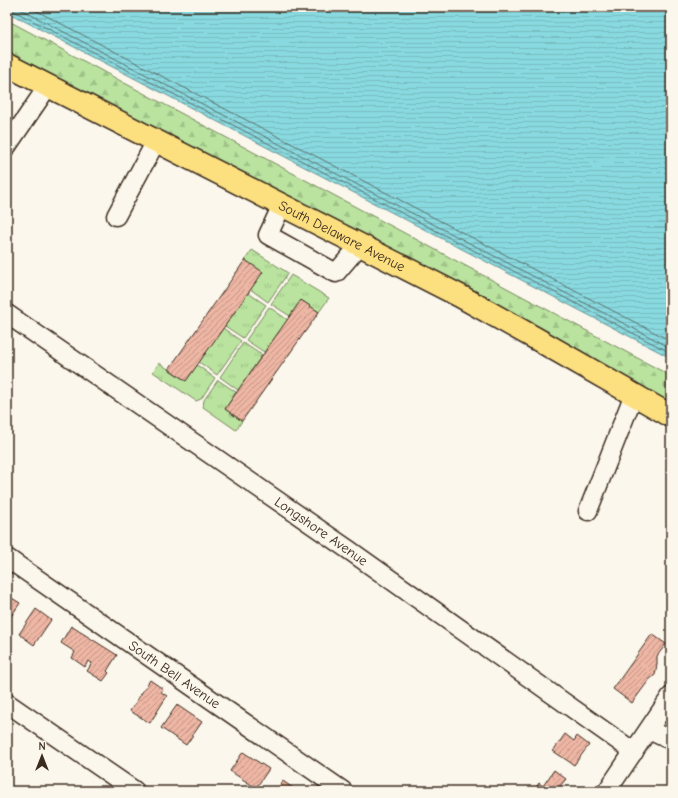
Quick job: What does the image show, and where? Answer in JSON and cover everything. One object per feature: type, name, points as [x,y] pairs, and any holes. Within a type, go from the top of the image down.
[{"type":"main road","name":"South Delaware Avenue","points":[[7,65],[460,296],[671,416]]},
{"type":"street","points":[[7,146],[48,86]]},
{"type":"street","points":[[116,216],[156,141]]},
{"type":"street","points":[[282,205],[268,235],[336,273],[360,245]]},
{"type":"street","name":"Longshore Avenue","points":[[7,314],[336,541],[634,752]]},
{"type":"street","points":[[588,511],[634,394]]},
{"type":"street","name":"South Bell Avenue","points":[[7,558],[343,791]]},
{"type":"street","points":[[611,790],[671,696]]},
{"type":"street","points":[[7,703],[135,791]]},
{"type":"street","points":[[649,730],[666,738],[671,738]]},
{"type":"green space","points":[[7,20],[671,376],[671,414],[7,65]]},
{"type":"green space","points":[[252,250],[288,273],[268,302],[250,289],[262,272],[245,260]]},
{"type":"green space","points":[[291,275],[329,298],[319,312],[301,300],[290,316],[271,304]]},
{"type":"green space","points":[[248,293],[266,305],[243,338],[225,326]]},
{"type":"green space","points":[[269,307],[288,320],[264,352],[246,340]]},
{"type":"green space","points":[[223,328],[241,341],[217,375],[199,362]]},
{"type":"green space","points":[[243,343],[262,355],[238,390],[220,377]]},
{"type":"green space","points":[[159,363],[186,381],[197,365],[215,378],[201,399],[196,401],[153,372]]},
{"type":"green space","points":[[218,380],[236,392],[225,409],[242,421],[236,430],[203,407],[204,400]]},
{"type":"water","points":[[7,7],[671,7],[671,358],[7,12]]},
{"type":"building","points":[[245,260],[263,272],[186,381],[169,369]]},
{"type":"building","points":[[301,300],[319,312],[242,421],[225,409]]},
{"type":"building","points":[[7,595],[20,603],[8,621],[7,620]]},
{"type":"building","points":[[36,609],[51,620],[34,645],[19,634]]},
{"type":"building","points":[[71,626],[117,655],[107,671],[109,673],[103,681],[87,671],[92,663],[88,661],[85,667],[72,658],[75,652],[61,643]]},
{"type":"building","points":[[652,634],[666,644],[657,656],[655,675],[649,680],[632,703],[613,689]]},
{"type":"building","points":[[150,680],[163,689],[161,692],[167,696],[150,723],[130,711]]},
{"type":"building","points":[[177,705],[202,722],[186,745],[161,728]]},
{"type":"building","points":[[565,734],[574,741],[577,736],[589,745],[574,765],[553,751]]},
{"type":"building","points":[[243,752],[269,769],[256,788],[230,771]]},
{"type":"building","points":[[554,770],[566,779],[556,791],[534,791],[539,783],[543,786]]},
{"type":"building","points":[[283,781],[297,791],[276,791]]}]
